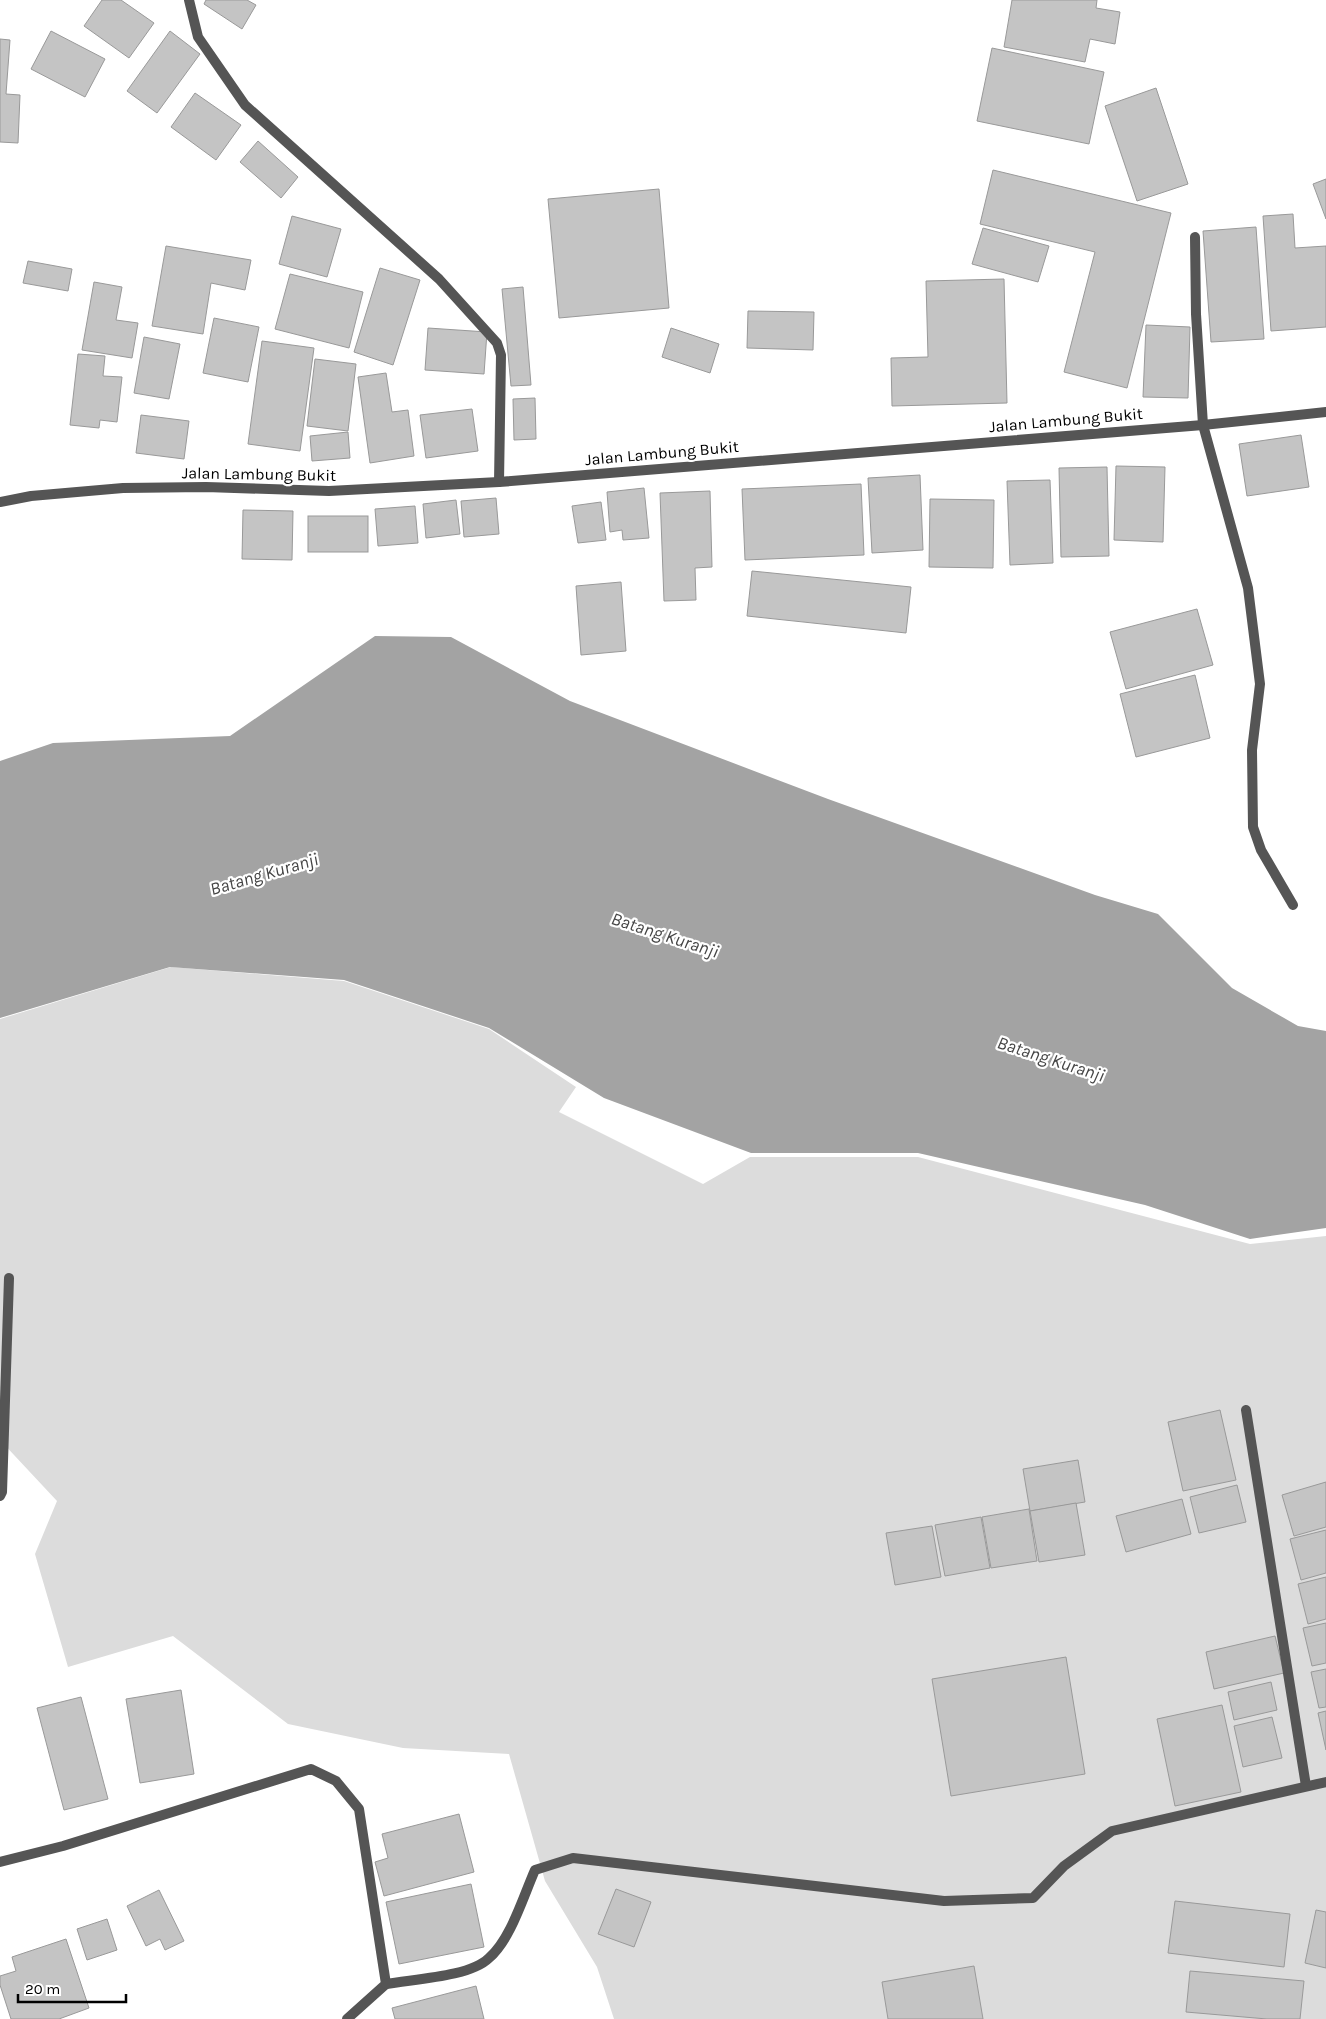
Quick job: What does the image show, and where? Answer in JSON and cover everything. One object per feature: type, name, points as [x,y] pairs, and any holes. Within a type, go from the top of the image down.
[{"type":"street","points":[[189,0],[198,37],[245,105],[439,279],[497,343],[501,355],[499,482]]},
{"type":"street","points":[[1196,237],[1196,314],[1203,425],[1248,588],[1260,684],[1252,750],[1253,826],[1261,850],[1293,905]]},
{"type":"street","name":"Jalan Lambung Bukit","points":[[0,502],[30,496],[123,488],[206,487],[329,491],[499,482],[1203,425],[1326,412]]},
{"type":"street","points":[[0,1496],[2,1492],[9,1278]]},
{"type":"street","points":[[1246,1410],[1306,1786]]},
{"type":"street","points":[[0,1862],[63,1846],[311,1769],[336,1781],[359,1809],[386,1984]]},
{"type":"street","points":[[347,2019],[386,1984],[466,1970],[489,1959],[504,1940],[535,1870],[574,1858],[944,1900],[1032,1898],[1064,1866],[1112,1831],[1326,1782]]},
{"type":"shaded area","points":[[171,967],[344,981],[489,1029],[576,1087],[559,1112],[703,1184],[750,1157],[918,1157],[1250,1244],[1326,1236],[1326,2019],[614,2019],[597,1967],[545,1881],[509,1754],[403,1748],[288,1724],[173,1636],[68,1667],[35,1554],[57,1501],[0,1440],[0,1019]]},
{"type":"water","name":"Batang Kuranji","points":[[375,636],[451,637],[570,701],[828,799],[1095,895],[1158,914],[1232,988],[1298,1026],[1326,1031],[1326,1228],[1250,1239],[1145,1205],[918,1153],[751,1153],[604,1098],[489,1028],[344,980],[170,967],[0,1018],[0,761],[53,743],[230,736]]},
{"type":"building","points":[[102,0],[121,0],[154,23],[129,58],[84,26]]},
{"type":"building","points":[[206,0],[247,0],[256,5],[242,29],[204,4]]},
{"type":"building","points":[[1012,0],[1097,0],[1096,8],[1120,12],[1115,44],[1090,39],[1085,62],[1004,47]]},
{"type":"building","points":[[51,31],[105,59],[85,97],[31,69]]},
{"type":"building","points":[[170,31],[200,54],[157,113],[127,91]]},
{"type":"building","points":[[0,39],[10,40],[6,94],[20,95],[18,143],[0,142]]},
{"type":"building","points":[[992,48],[1104,72],[1089,144],[977,121]]},
{"type":"building","points":[[1156,88],[1188,184],[1137,201],[1105,106]]},
{"type":"building","points":[[195,93],[241,125],[216,160],[171,127]]},
{"type":"building","points":[[258,141],[298,177],[281,198],[240,162]]},
{"type":"building","points":[[993,170],[1171,213],[1127,388],[1064,372],[1095,252],[980,224]]},
{"type":"building","points":[[1326,179],[1326,219],[1313,184]]},
{"type":"building","points":[[659,189],[669,308],[559,318],[548,199]]},
{"type":"building","points":[[1293,214],[1295,248],[1326,246],[1326,327],[1271,331],[1263,216]]},
{"type":"building","points":[[292,216],[341,229],[327,277],[279,264]]},
{"type":"building","points":[[1256,227],[1264,339],[1211,342],[1203,231]]},
{"type":"building","points":[[983,228],[1049,246],[1038,282],[972,264]]},
{"type":"building","points":[[166,246],[251,260],[245,290],[211,283],[203,334],[152,326]]},
{"type":"building","points":[[28,261],[72,269],[68,291],[23,283]]},
{"type":"building","points":[[380,268],[420,280],[393,365],[354,352]]},
{"type":"building","points":[[290,274],[363,292],[349,348],[275,329]]},
{"type":"building","points":[[1004,279],[1007,403],[892,406],[891,358],[928,357],[926,281]]},
{"type":"building","points":[[94,282],[122,287],[116,320],[138,323],[132,358],[82,350]]},
{"type":"building","points":[[523,287],[531,385],[511,386],[502,289]]},
{"type":"building","points":[[748,311],[814,312],[813,350],[747,348]]},
{"type":"building","points":[[214,318],[259,327],[248,382],[203,373]]},
{"type":"building","points":[[1146,325],[1190,327],[1188,398],[1143,397]]},
{"type":"building","points":[[428,328],[487,332],[484,374],[425,370]]},
{"type":"building","points":[[671,328],[719,344],[710,373],[662,357]]},
{"type":"building","points":[[144,337],[180,344],[169,399],[134,393]]},
{"type":"building","points":[[262,341],[314,348],[300,451],[248,444]]},
{"type":"building","points":[[78,354],[105,356],[103,376],[122,377],[117,422],[100,420],[99,428],[70,425]]},
{"type":"building","points":[[315,359],[356,364],[348,431],[307,426]]},
{"type":"building","points":[[386,373],[392,412],[408,410],[414,456],[370,463],[358,377]]},
{"type":"building","points":[[535,398],[536,439],[514,440],[513,399]]},
{"type":"building","points":[[472,409],[478,451],[426,458],[420,415]]},
{"type":"building","points":[[141,415],[189,421],[184,459],[136,453]]},
{"type":"building","points":[[348,432],[350,458],[312,461],[310,436]]},
{"type":"building","points":[[1301,435],[1309,487],[1247,496],[1239,444]]},
{"type":"building","points":[[1116,466],[1165,467],[1163,542],[1114,540]]},
{"type":"building","points":[[1107,467],[1109,556],[1061,557],[1059,468]]},
{"type":"building","points":[[920,475],[923,550],[872,553],[868,478]]},
{"type":"building","points":[[1050,480],[1053,563],[1010,565],[1007,481]]},
{"type":"building","points":[[861,484],[864,555],[745,560],[742,489]]},
{"type":"building","points":[[644,488],[649,538],[623,540],[622,530],[610,532],[607,492]]},
{"type":"building","points":[[710,491],[712,567],[695,568],[696,600],[664,601],[660,493]]},
{"type":"building","points":[[496,498],[499,534],[464,537],[461,501]]},
{"type":"building","points":[[930,499],[994,500],[993,568],[929,567]]},
{"type":"building","points":[[456,500],[460,534],[426,538],[423,504]]},
{"type":"building","points":[[601,502],[606,540],[578,543],[572,506]]},
{"type":"building","points":[[415,506],[418,543],[378,546],[375,509]]},
{"type":"building","points":[[243,510],[293,511],[292,560],[242,559]]},
{"type":"building","points":[[308,516],[368,516],[368,552],[308,552]]},
{"type":"building","points":[[752,571],[911,587],[906,633],[747,616]]},
{"type":"building","points":[[621,582],[626,651],[581,655],[576,586]]},
{"type":"building","points":[[1197,609],[1213,665],[1126,689],[1110,632]]},
{"type":"building","points":[[1195,675],[1210,738],[1136,757],[1120,694]]},
{"type":"building","points":[[1220,1410],[1236,1480],[1183,1491],[1168,1422]]},
{"type":"building","points":[[1078,1460],[1085,1502],[1030,1511],[1023,1469]]},
{"type":"building","points":[[1326,1482],[1326,1527],[1294,1536],[1282,1495]]},
{"type":"building","points":[[1237,1485],[1246,1522],[1199,1533],[1190,1497]]},
{"type":"building","points":[[1182,1499],[1191,1534],[1126,1552],[1116,1516]]},
{"type":"building","points":[[1076,1503],[1085,1555],[1039,1562],[1030,1511]]},
{"type":"building","points":[[1029,1509],[1037,1561],[991,1568],[982,1517]]},
{"type":"building","points":[[981,1517],[990,1568],[945,1576],[935,1525]]},
{"type":"building","points":[[932,1526],[941,1577],[895,1585],[886,1533]]},
{"type":"building","points":[[1326,1530],[1326,1573],[1301,1580],[1290,1539]]},
{"type":"building","points":[[1326,1577],[1326,1619],[1308,1624],[1298,1584]]},
{"type":"building","points":[[1326,1623],[1326,1663],[1312,1666],[1303,1628]]},
{"type":"building","points":[[1275,1636],[1284,1673],[1214,1689],[1206,1652]]},
{"type":"building","points":[[1066,1657],[1085,1774],[951,1796],[932,1679]]},
{"type":"building","points":[[1326,1669],[1326,1707],[1319,1708],[1311,1672]]},
{"type":"building","points":[[1271,1682],[1277,1710],[1234,1720],[1228,1692]]},
{"type":"building","points":[[181,1690],[194,1774],[140,1783],[126,1699]]},
{"type":"building","points":[[81,1697],[108,1799],[64,1810],[37,1708]]},
{"type":"building","points":[[1222,1705],[1241,1792],[1175,1806],[1157,1719]]},
{"type":"building","points":[[1326,1711],[1326,1750],[1318,1713]]},
{"type":"building","points":[[1272,1717],[1282,1758],[1243,1767],[1234,1726]]},
{"type":"building","points":[[459,1814],[474,1872],[384,1896],[375,1862],[388,1858],[382,1834]]},
{"type":"building","points":[[471,1884],[484,1947],[399,1964],[386,1902]]},
{"type":"building","points":[[616,1889],[651,1902],[634,1947],[598,1934]]},
{"type":"building","points":[[159,1890],[184,1941],[165,1950],[160,1939],[146,1946],[127,1906]]},
{"type":"building","points":[[1175,1901],[1290,1914],[1284,1967],[1168,1953]]},
{"type":"building","points":[[1316,1910],[1326,1912],[1326,1968],[1305,1963]]},
{"type":"building","points":[[107,1919],[117,1950],[87,1960],[77,1929]]},
{"type":"building","points":[[66,1939],[89,2008],[59,2019],[11,2019],[0,1985],[0,1976],[16,1971],[12,1957]]},
{"type":"building","points":[[974,1966],[983,2019],[888,2019],[882,1982]]},
{"type":"building","points":[[1190,1971],[1304,1981],[1300,2019],[1267,2019],[1186,2012]]},
{"type":"building","points":[[476,1986],[484,2019],[395,2019],[392,2008]]}]
